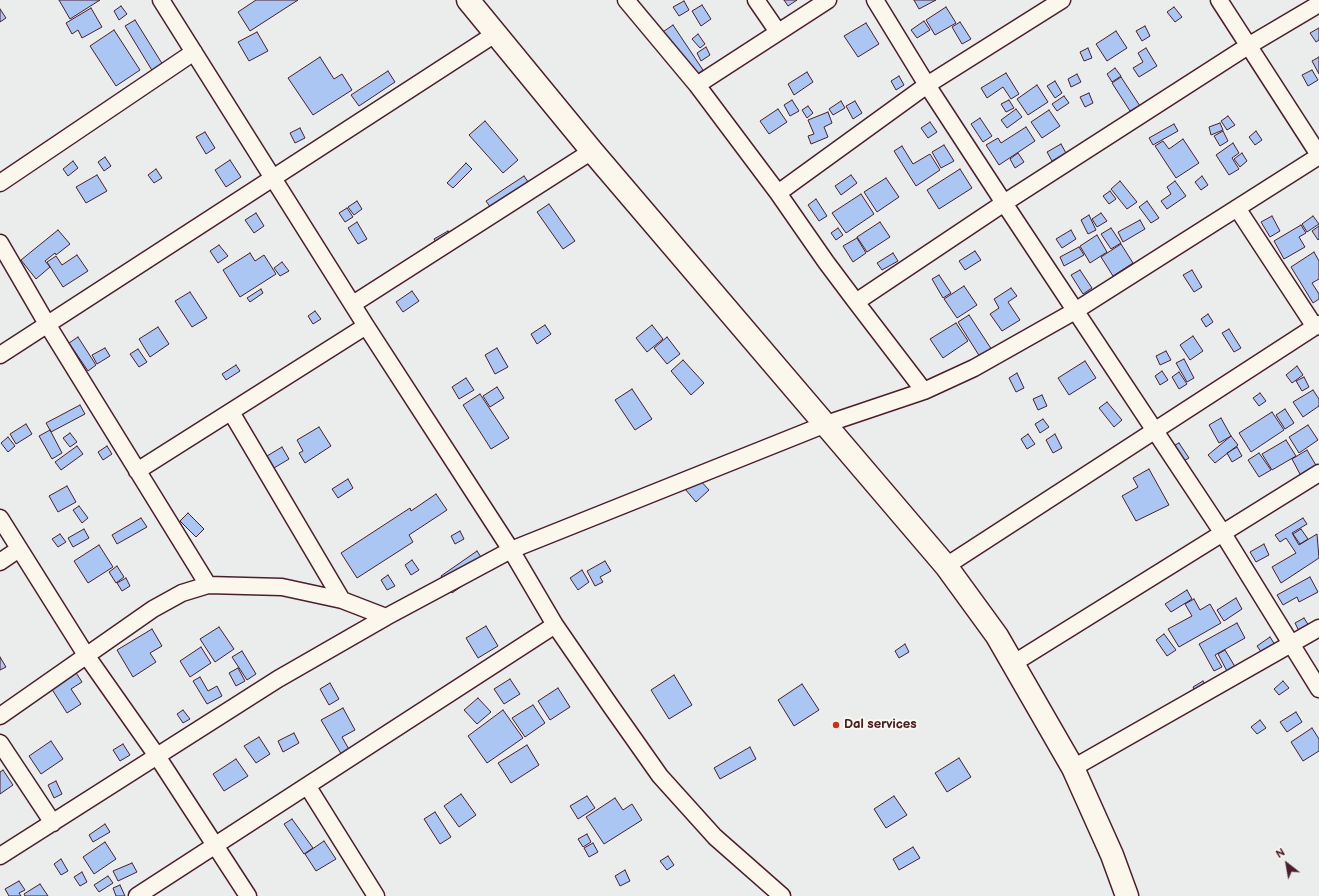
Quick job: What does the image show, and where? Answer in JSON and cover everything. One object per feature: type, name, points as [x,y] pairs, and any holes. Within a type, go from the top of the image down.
[{"type":"main road","points":[[468,0],[592,152],[946,566],[997,636],[1014,663],[1073,768],[1112,856],[1127,896]]},
{"type":"street","points":[[161,0],[274,177],[366,326],[511,550],[555,625],[660,776],[715,837],[782,896]]},
{"type":"street","points":[[626,0],[697,85],[778,193],[856,302],[924,391]]},
{"type":"street","points":[[756,0],[778,32]]},
{"type":"street","points":[[697,85],[828,0]]},
{"type":"street","points":[[875,0],[927,85],[1222,532],[1319,689]]},
{"type":"street","points":[[778,193],[927,85],[1062,0]]},
{"type":"street","points":[[0,856],[278,679],[386,616],[511,550],[826,424],[924,391],[974,368],[1075,311],[1319,156],[1219,0]]},
{"type":"street","points":[[856,302],[1004,203],[1248,46],[1319,4]]},
{"type":"street","points":[[0,355],[495,34]]},
{"type":"street","points":[[0,183],[194,52]]},
{"type":"street","points":[[353,304],[592,152]]},
{"type":"street","points":[[946,566],[1317,325],[1237,208]]},
{"type":"street","points":[[0,243],[47,324],[208,586]]},
{"type":"street","points":[[137,470],[366,326]]},
{"type":"street","points":[[231,412],[342,600]]},
{"type":"street","points":[[1014,663],[1222,532],[1319,473]]},
{"type":"street","points":[[0,518],[86,655],[157,756],[248,896]]},
{"type":"street","points":[[0,562],[19,549]]},
{"type":"street","points":[[0,716],[153,609],[182,593],[208,586],[282,587],[342,600],[386,616]]},
{"type":"street","points":[[137,896],[555,625]]},
{"type":"street","points":[[1073,768],[1319,628]]},
{"type":"street","points":[[0,743],[53,823]]},
{"type":"street","points":[[308,786],[376,896]]},
{"type":"building","points":[[59,0],[100,0],[70,19]]},
{"type":"building","points":[[256,0],[298,0],[250,31],[238,12]]},
{"type":"building","points":[[784,0],[797,0],[788,6]]},
{"type":"building","points":[[914,0],[936,0],[919,9]]},
{"type":"building","points":[[684,1],[689,10],[679,16],[673,7]]},
{"type":"building","points":[[702,5],[711,19],[701,26],[692,11]]},
{"type":"building","points":[[121,6],[127,14],[119,20],[114,11]]},
{"type":"building","points":[[946,7],[956,23],[935,35],[926,20]]},
{"type":"building","points":[[1174,7],[1182,17],[1175,22],[1167,12]]},
{"type":"building","points":[[91,8],[102,27],[82,38],[78,30],[72,34],[66,23]]},
{"type":"building","points":[[0,9],[6,18],[0,22]]},
{"type":"building","points":[[135,20],[163,65],[153,72],[125,26]]},
{"type":"building","points":[[924,21],[930,30],[917,38],[911,30]]},
{"type":"building","points":[[960,22],[971,39],[962,44],[952,27]]},
{"type":"building","points":[[866,23],[879,44],[858,57],[844,36]]},
{"type":"building","points":[[673,25],[703,70],[688,81],[657,36]]},
{"type":"building","points":[[1145,26],[1150,36],[1142,41],[1136,31]]},
{"type":"building","points":[[1319,28],[1319,40],[1316,42],[1310,33]]},
{"type":"building","points":[[114,30],[140,70],[116,86],[90,46]]},
{"type":"building","points":[[1116,31],[1127,48],[1107,61],[1096,44]]},
{"type":"building","points":[[257,32],[268,51],[249,61],[238,42]]},
{"type":"building","points":[[698,34],[705,44],[700,48],[692,39]]},
{"type":"building","points":[[706,47],[710,55],[701,61],[697,53]]},
{"type":"building","points":[[1088,48],[1092,58],[1084,61],[1080,52]]},
{"type":"building","points":[[1146,48],[1157,66],[1139,77],[1133,68],[1143,62],[1138,53]]},
{"type":"building","points":[[320,57],[334,79],[342,74],[352,90],[313,115],[288,78]]},
{"type":"building","points":[[1319,57],[1319,74],[1312,61]]},
{"type":"building","points":[[1115,68],[1121,76],[1112,82],[1107,74]]},
{"type":"building","points":[[1312,70],[1318,80],[1308,86],[1302,75]]},
{"type":"building","points":[[388,71],[395,82],[359,106],[351,95]]},
{"type":"building","points":[[807,72],[813,82],[794,95],[788,84]]},
{"type":"building","points":[[1006,73],[1019,94],[1011,99],[1003,87],[987,98],[981,88]]},
{"type":"building","points":[[1077,74],[1081,82],[1071,87],[1068,79]]},
{"type":"building","points":[[899,76],[904,85],[896,90],[891,81]]},
{"type":"building","points":[[1121,77],[1140,106],[1130,111],[1112,83]]},
{"type":"building","points":[[1055,81],[1062,93],[1055,98],[1047,86]]},
{"type":"building","points":[[1037,85],[1048,102],[1028,115],[1017,99]]},
{"type":"building","points":[[1089,93],[1093,103],[1085,107],[1080,97]]},
{"type":"building","points":[[1064,96],[1069,103],[1057,111],[1052,104]]},
{"type":"building","points":[[792,100],[799,111],[790,116],[784,105]]},
{"type":"building","points":[[1009,100],[1014,108],[1006,112],[1001,104]]},
{"type":"building","points":[[841,101],[845,108],[833,115],[829,109]]},
{"type":"building","points":[[855,101],[862,113],[853,119],[846,106]]},
{"type":"building","points":[[808,106],[813,113],[807,118],[802,110]]},
{"type":"building","points":[[778,109],[787,122],[769,134],[760,121]]},
{"type":"building","points":[[1016,109],[1022,117],[1007,128],[1001,120]]},
{"type":"building","points":[[1049,110],[1060,126],[1042,138],[1031,122]]},
{"type":"building","points":[[828,112],[832,123],[824,127],[828,137],[811,144],[808,136],[814,134],[808,120]]},
{"type":"building","points":[[1228,116],[1235,125],[1227,130],[1221,121]]},
{"type":"building","points":[[980,118],[992,136],[983,142],[971,124]]},
{"type":"building","points":[[485,121],[518,160],[503,173],[469,135]]},
{"type":"building","points":[[930,122],[937,132],[928,138],[921,128]]},
{"type":"building","points":[[1220,123],[1223,130],[1211,135],[1209,127]]},
{"type":"building","points":[[1174,124],[1178,131],[1153,145],[1149,138]]},
{"type":"building","points":[[1026,127],[1035,141],[999,165],[986,145],[998,138],[1001,143]]},
{"type":"building","points":[[300,128],[305,138],[295,143],[290,133]]},
{"type":"building","points":[[1223,131],[1228,141],[1220,146],[1214,136]]},
{"type":"building","points":[[1256,131],[1262,140],[1255,145],[1249,137]]},
{"type":"building","points":[[205,132],[215,148],[206,154],[196,137]]},
{"type":"building","points":[[1183,139],[1199,163],[1176,178],[1155,146],[1163,141],[1169,149]]},
{"type":"building","points":[[1233,143],[1239,153],[1232,158],[1239,169],[1229,175],[1216,155]]},
{"type":"building","points":[[1061,144],[1066,153],[1052,161],[1047,152]]},
{"type":"building","points":[[944,145],[954,161],[941,168],[932,152]]},
{"type":"building","points":[[902,146],[913,164],[930,154],[940,170],[916,186],[894,151]]},
{"type":"building","points":[[1018,153],[1024,162],[1015,168],[1010,159]]},
{"type":"building","points":[[1242,153],[1247,161],[1240,167],[1234,159]]},
{"type":"building","points":[[105,157],[111,166],[104,171],[98,162]]},
{"type":"building","points":[[230,160],[241,177],[226,187],[215,170]]},
{"type":"building","points":[[73,161],[78,168],[68,176],[63,169]]},
{"type":"building","points":[[466,163],[472,169],[453,188],[447,183]]},
{"type":"building","points":[[156,169],[162,178],[154,183],[148,175]]},
{"type":"building","points":[[960,169],[972,188],[939,209],[927,190]]},
{"type":"building","points":[[97,175],[107,191],[86,203],[76,187]]},
{"type":"building","points":[[851,175],[857,183],[841,195],[835,186]]},
{"type":"building","points":[[524,176],[533,189],[495,214],[486,201]]},
{"type":"building","points":[[1202,176],[1208,185],[1201,190],[1195,182]]},
{"type":"building","points":[[886,178],[899,197],[877,212],[864,192]]},
{"type":"building","points":[[1120,181],[1137,202],[1127,209],[1111,189]]},
{"type":"building","points":[[1175,181],[1186,196],[1167,209],[1161,201],[1171,194],[1167,187]]},
{"type":"building","points":[[1110,191],[1116,199],[1109,204],[1103,196]]},
{"type":"building","points":[[861,194],[874,214],[846,233],[832,213]]},
{"type":"building","points":[[816,199],[827,216],[819,221],[808,205]]},
{"type":"building","points":[[357,201],[362,209],[354,215],[348,207]]},
{"type":"building","points":[[1147,201],[1159,218],[1151,223],[1139,207]]},
{"type":"building","points":[[549,204],[575,241],[563,249],[537,212]]},
{"type":"building","points":[[347,208],[353,217],[345,222],[339,213]]},
{"type":"building","points":[[256,213],[264,226],[254,233],[245,220]]},
{"type":"building","points":[[1101,213],[1107,221],[1097,227],[1092,219]]},
{"type":"building","points":[[1089,215],[1096,230],[1088,234],[1081,220]]},
{"type":"building","points":[[1272,216],[1280,231],[1270,237],[1261,222]]},
{"type":"building","points":[[1313,216],[1319,224],[1307,232],[1302,224]]},
{"type":"building","points":[[1140,220],[1145,229],[1123,242],[1118,232]]},
{"type":"building","points":[[357,222],[367,239],[358,244],[348,228]]},
{"type":"building","points":[[880,222],[890,237],[867,252],[857,237]]},
{"type":"building","points":[[1301,225],[1306,233],[1299,237],[1305,247],[1284,259],[1274,241]]},
{"type":"building","points":[[1319,226],[1319,239],[1318,240],[1312,231]]},
{"type":"building","points":[[838,228],[843,235],[836,240],[831,233]]},
{"type":"building","points":[[1111,228],[1121,243],[1111,249],[1101,234]]},
{"type":"building","points":[[58,230],[70,244],[56,255],[55,253],[45,261],[50,267],[36,279],[21,260]]},
{"type":"building","points":[[1071,230],[1076,239],[1062,248],[1056,239]]},
{"type":"building","points":[[448,231],[453,239],[439,248],[434,239]]},
{"type":"building","points":[[1097,235],[1107,252],[1090,263],[1080,246]]},
{"type":"building","points":[[857,238],[866,253],[853,262],[843,246]]},
{"type":"building","points":[[1121,244],[1133,263],[1113,276],[1101,257]]},
{"type":"building","points":[[219,245],[228,256],[218,263],[210,251]]},
{"type":"building","points":[[1079,247],[1084,255],[1064,266],[1060,257]]},
{"type":"building","points":[[975,251],[981,260],[965,270],[959,261]]},
{"type":"building","points":[[1314,252],[1319,261],[1319,279],[1312,283],[1319,294],[1319,299],[1313,303],[1291,267]]},
{"type":"building","points":[[250,253],[255,261],[264,255],[276,274],[240,297],[223,270]]},
{"type":"building","points":[[893,253],[898,261],[882,270],[877,263]]},
{"type":"building","points":[[77,255],[88,271],[63,287],[47,262],[56,256],[62,265]]},
{"type":"building","points":[[282,262],[289,271],[280,276],[274,268]]},
{"type":"building","points":[[1080,270],[1092,288],[1083,294],[1071,275]]},
{"type":"building","points":[[1192,270],[1202,287],[1194,292],[1183,275]]},
{"type":"building","points":[[939,275],[951,293],[943,298],[932,279]]},
{"type":"building","points":[[964,286],[977,305],[957,318],[944,299]]},
{"type":"building","points":[[1011,288],[1017,296],[1008,302],[1020,320],[1002,331],[990,314],[999,308],[994,299]]},
{"type":"building","points":[[261,289],[263,293],[250,302],[247,298]]},
{"type":"building","points":[[412,291],[419,301],[403,312],[396,302]]},
{"type":"building","points":[[190,292],[207,318],[192,327],[175,301]]},
{"type":"building","points":[[315,311],[321,319],[313,324],[308,316]]},
{"type":"building","points":[[1208,314],[1213,322],[1206,327],[1201,319]]},
{"type":"building","points":[[969,315],[992,350],[980,357],[958,322]]},
{"type":"building","points":[[956,323],[968,341],[943,358],[930,339]]},
{"type":"building","points":[[545,325],[551,334],[537,344],[531,334]]},
{"type":"building","points":[[652,325],[663,339],[647,352],[636,338]]},
{"type":"building","points":[[158,327],[169,344],[150,357],[139,339]]},
{"type":"building","points":[[1229,329],[1241,348],[1234,352],[1222,333]]},
{"type":"building","points":[[1193,336],[1203,351],[1190,360],[1180,345]]},
{"type":"building","points":[[78,337],[96,365],[88,371],[69,343]]},
{"type":"building","points":[[667,337],[680,354],[667,364],[654,348]]},
{"type":"building","points":[[105,348],[110,356],[97,364],[92,355]]},
{"type":"building","points":[[497,348],[508,367],[495,374],[485,355]]},
{"type":"building","points":[[138,349],[147,362],[139,367],[130,354]]},
{"type":"building","points":[[1166,351],[1171,360],[1160,365],[1156,356]]},
{"type":"building","points":[[1184,359],[1194,378],[1187,382],[1176,363]]},
{"type":"building","points":[[683,360],[704,383],[691,395],[671,371]]},
{"type":"building","points":[[1085,361],[1096,378],[1069,395],[1058,378]]},
{"type":"building","points":[[236,365],[240,371],[226,380],[222,374]]},
{"type":"building","points":[[1297,366],[1303,375],[1292,383],[1286,375]]},
{"type":"building","points":[[1162,371],[1168,380],[1160,385],[1155,376]]},
{"type":"building","points":[[1179,372],[1187,384],[1179,389],[1172,377]]},
{"type":"building","points":[[1017,373],[1024,388],[1016,392],[1009,378]]},
{"type":"building","points":[[1304,377],[1309,387],[1302,391],[1296,381]]},
{"type":"building","points":[[466,378],[474,390],[459,399],[452,387]]},
{"type":"building","points":[[497,387],[504,398],[490,407],[483,396]]},
{"type":"building","points":[[632,389],[652,419],[635,430],[615,400]]},
{"type":"building","points":[[1313,390],[1319,399],[1319,406],[1303,417],[1293,402]]},
{"type":"building","points":[[1260,393],[1266,401],[1259,406],[1253,398]]},
{"type":"building","points":[[480,394],[509,438],[491,449],[463,405]]},
{"type":"building","points":[[1042,395],[1047,406],[1038,410],[1033,399]]},
{"type":"building","points":[[1107,402],[1122,420],[1114,427],[1099,408]]},
{"type":"building","points":[[80,405],[85,414],[51,432],[46,423]]},
{"type":"building","points":[[1285,409],[1294,423],[1285,429],[1276,415]]},
{"type":"building","points":[[1272,412],[1284,430],[1251,452],[1239,433]]},
{"type":"building","points":[[1221,418],[1231,436],[1219,443],[1209,425]]},
{"type":"building","points":[[1043,419],[1049,427],[1040,433],[1035,424]]},
{"type":"building","points":[[26,424],[32,434],[16,444],[10,434]]},
{"type":"building","points":[[1308,425],[1318,440],[1299,453],[1289,437]]},
{"type":"building","points":[[319,427],[331,446],[305,463],[299,453],[303,451],[297,440]]},
{"type":"building","points":[[50,430],[62,453],[52,459],[39,436]]},
{"type":"building","points":[[70,433],[77,442],[70,447],[63,438]]},
{"type":"building","points":[[1028,434],[1035,444],[1027,449],[1021,439]]},
{"type":"building","points":[[1055,434],[1062,448],[1053,453],[1046,440]]},
{"type":"building","points":[[1231,436],[1238,445],[1215,463],[1208,455]]},
{"type":"building","points":[[8,437],[15,446],[8,452],[1,443]]},
{"type":"building","points":[[1286,440],[1296,456],[1272,470],[1262,454]]},
{"type":"building","points":[[1179,443],[1189,458],[1182,462],[1173,446]]},
{"type":"building","points":[[77,446],[83,454],[61,470],[55,462]]},
{"type":"building","points":[[107,446],[112,454],[103,460],[98,452]]},
{"type":"building","points":[[282,447],[289,459],[274,468],[267,456]]},
{"type":"building","points":[[1237,447],[1242,456],[1232,462],[1227,453]]},
{"type":"building","points":[[1307,450],[1317,467],[1301,476],[1292,459]]},
{"type":"building","points":[[1259,453],[1271,470],[1259,477],[1248,460]]},
{"type":"building","points":[[1149,469],[1169,505],[1136,521],[1122,496],[1138,487],[1133,478]]},
{"type":"building","points":[[698,478],[709,490],[696,502],[685,489]]},
{"type":"building","points":[[348,479],[353,488],[338,498],[332,489]]},
{"type":"building","points":[[67,486],[76,502],[58,512],[49,496]]},
{"type":"building","points":[[436,494],[447,510],[409,535],[413,542],[357,578],[341,553],[410,508],[411,511]]},
{"type":"building","points":[[79,506],[88,518],[82,523],[73,510]]},
{"type":"building","points":[[188,513],[204,529],[196,537],[180,521]]},
{"type":"building","points":[[141,518],[147,527],[117,544],[112,535]]},
{"type":"building","points":[[1303,518],[1307,524],[1292,533],[1299,545],[1317,534],[1319,558],[1281,583],[1272,567],[1296,553],[1286,538],[1280,542],[1275,535]]},
{"type":"building","points":[[84,529],[89,538],[73,547],[68,538]]},
{"type":"building","points":[[1301,529],[1308,539],[1300,544],[1293,534]]},
{"type":"building","points":[[460,531],[464,539],[455,544],[451,536]]},
{"type":"building","points":[[60,534],[66,542],[58,547],[52,539]]},
{"type":"building","points":[[1264,544],[1269,555],[1256,562],[1250,552]]},
{"type":"building","points":[[99,545],[113,567],[88,583],[74,561]]},
{"type":"building","points":[[477,551],[488,568],[452,593],[441,576]]},
{"type":"building","points":[[412,560],[419,570],[411,575],[405,565]]},
{"type":"building","points":[[605,561],[611,571],[600,577],[603,582],[595,586],[587,571]]},
{"type":"building","points":[[117,566],[124,577],[116,583],[109,572]]},
{"type":"building","points":[[582,570],[589,582],[578,590],[570,578]]},
{"type":"building","points":[[388,575],[395,586],[387,590],[381,580]]},
{"type":"building","points":[[1310,577],[1318,592],[1299,602],[1297,597],[1283,605],[1277,595]]},
{"type":"building","points":[[126,578],[130,586],[122,591],[117,583]]},
{"type":"building","points":[[1187,590],[1192,599],[1171,612],[1165,604]]},
{"type":"building","points":[[1236,598],[1242,609],[1224,621],[1217,610]]},
{"type":"building","points":[[1194,599],[1200,610],[1210,604],[1221,623],[1179,647],[1168,629],[1192,616],[1185,604]]},
{"type":"building","points":[[1304,618],[1309,626],[1299,631],[1295,623]]},
{"type":"building","points":[[1237,623],[1245,638],[1215,655],[1222,667],[1214,671],[1199,644]]},
{"type":"building","points":[[486,626],[498,646],[478,658],[466,638]]},
{"type":"building","points":[[219,627],[234,649],[215,662],[200,639]]},
{"type":"building","points":[[152,629],[162,646],[150,653],[156,662],[133,677],[117,650]]},
{"type":"building","points":[[1164,634],[1176,650],[1167,656],[1156,640]]},
{"type":"building","points":[[1270,637],[1279,651],[1266,659],[1257,646]]},
{"type":"building","points":[[905,644],[909,652],[899,658],[895,651]]},
{"type":"building","points":[[201,647],[211,663],[190,677],[180,661]]},
{"type":"building","points":[[1225,650],[1237,670],[1229,675],[1218,654]]},
{"type":"building","points":[[242,651],[256,674],[247,680],[232,657]]},
{"type":"building","points":[[0,657],[6,667],[0,670]]},
{"type":"building","points":[[71,665],[82,682],[71,689],[81,704],[67,713],[46,680]]},
{"type":"building","points":[[238,668],[245,681],[236,686],[229,673]]},
{"type":"building","points":[[674,675],[692,705],[669,719],[651,690]]},
{"type":"building","points":[[200,677],[208,691],[217,686],[222,696],[207,704],[193,681]]},
{"type":"building","points":[[510,679],[520,694],[504,704],[494,689]]},
{"type":"building","points":[[1203,681],[1208,690],[1197,696],[1193,687]]},
{"type":"building","points":[[1283,681],[1289,688],[1279,695],[1274,689]]},
{"type":"building","points":[[330,683],[339,699],[329,705],[320,689]]},
{"type":"building","points":[[802,684],[819,710],[794,726],[778,700]]},
{"type":"building","points":[[558,688],[570,707],[550,720],[538,701]]},
{"type":"building","points":[[478,698],[491,712],[477,724],[464,710]]},
{"type":"building","points":[[533,705],[545,723],[525,737],[512,718]]},
{"type":"building","points":[[343,708],[355,730],[342,737],[351,753],[343,757],[321,720]]},
{"type":"building","points":[[183,710],[190,719],[183,723],[177,714]]},
{"type":"building","points":[[503,710],[523,738],[487,763],[468,736]]},
{"type":"building","points":[[1296,712],[1302,722],[1287,732],[1280,722]]},
{"type":"building","points":[[1260,720],[1266,728],[1257,734],[1251,727]]},
{"type":"building","points":[[1312,728],[1319,739],[1319,751],[1303,761],[1291,742]]},
{"type":"building","points":[[294,733],[299,743],[283,752],[278,741]]},
{"type":"building","points":[[259,737],[270,754],[256,763],[244,746]]},
{"type":"building","points":[[51,741],[63,759],[41,774],[29,756]]},
{"type":"building","points":[[123,744],[130,755],[120,761],[113,750]]},
{"type":"building","points":[[527,745],[539,765],[511,783],[498,763]]},
{"type":"building","points":[[750,747],[756,759],[720,779],[714,768]]},
{"type":"building","points":[[959,758],[971,777],[947,792],[935,773]]},
{"type":"building","points":[[236,759],[248,776],[224,791],[213,774]]},
{"type":"building","points":[[3,770],[13,785],[0,794],[0,772]]},
{"type":"building","points":[[56,781],[62,794],[54,798],[48,785]]},
{"type":"building","points":[[461,794],[476,815],[459,827],[444,806]]},
{"type":"building","points":[[587,796],[595,808],[578,819],[570,806]]},
{"type":"building","points":[[894,796],[907,815],[886,828],[874,809]]},
{"type":"building","points":[[615,798],[623,810],[632,804],[642,820],[604,844],[586,817]]},
{"type":"building","points":[[435,812],[451,837],[440,844],[424,819]]},
{"type":"building","points":[[292,819],[313,848],[304,854],[284,824]]},
{"type":"building","points":[[105,824],[110,832],[93,842],[89,835]]},
{"type":"building","points":[[587,834],[591,842],[583,847],[578,839]]},
{"type":"building","points":[[324,841],[336,859],[316,871],[305,854]]},
{"type":"building","points":[[105,842],[116,859],[94,874],[83,857]]},
{"type":"building","points":[[593,843],[598,852],[589,857],[584,848]]},
{"type":"building","points":[[913,847],[920,858],[899,870],[893,859]]},
{"type":"building","points":[[668,856],[674,865],[667,870],[660,861]]},
{"type":"building","points":[[61,859],[68,871],[61,875],[54,864]]},
{"type":"building","points":[[132,863],[137,872],[118,881],[113,871]]},
{"type":"building","points":[[625,870],[630,881],[620,886],[615,876]]},
{"type":"building","points":[[82,872],[87,882],[80,886],[74,877]]},
{"type":"building","points":[[108,876],[113,883],[99,892],[94,885]]},
{"type":"building","points":[[19,881],[25,890],[19,893],[21,896],[9,896],[5,889]]},
{"type":"building","points":[[40,884],[48,896],[25,896],[24,894]]},
{"type":"building","points":[[120,885],[125,896],[116,896],[113,888]]},
{"type":"place","name":"Dal services","points":[[836,725]]}]
